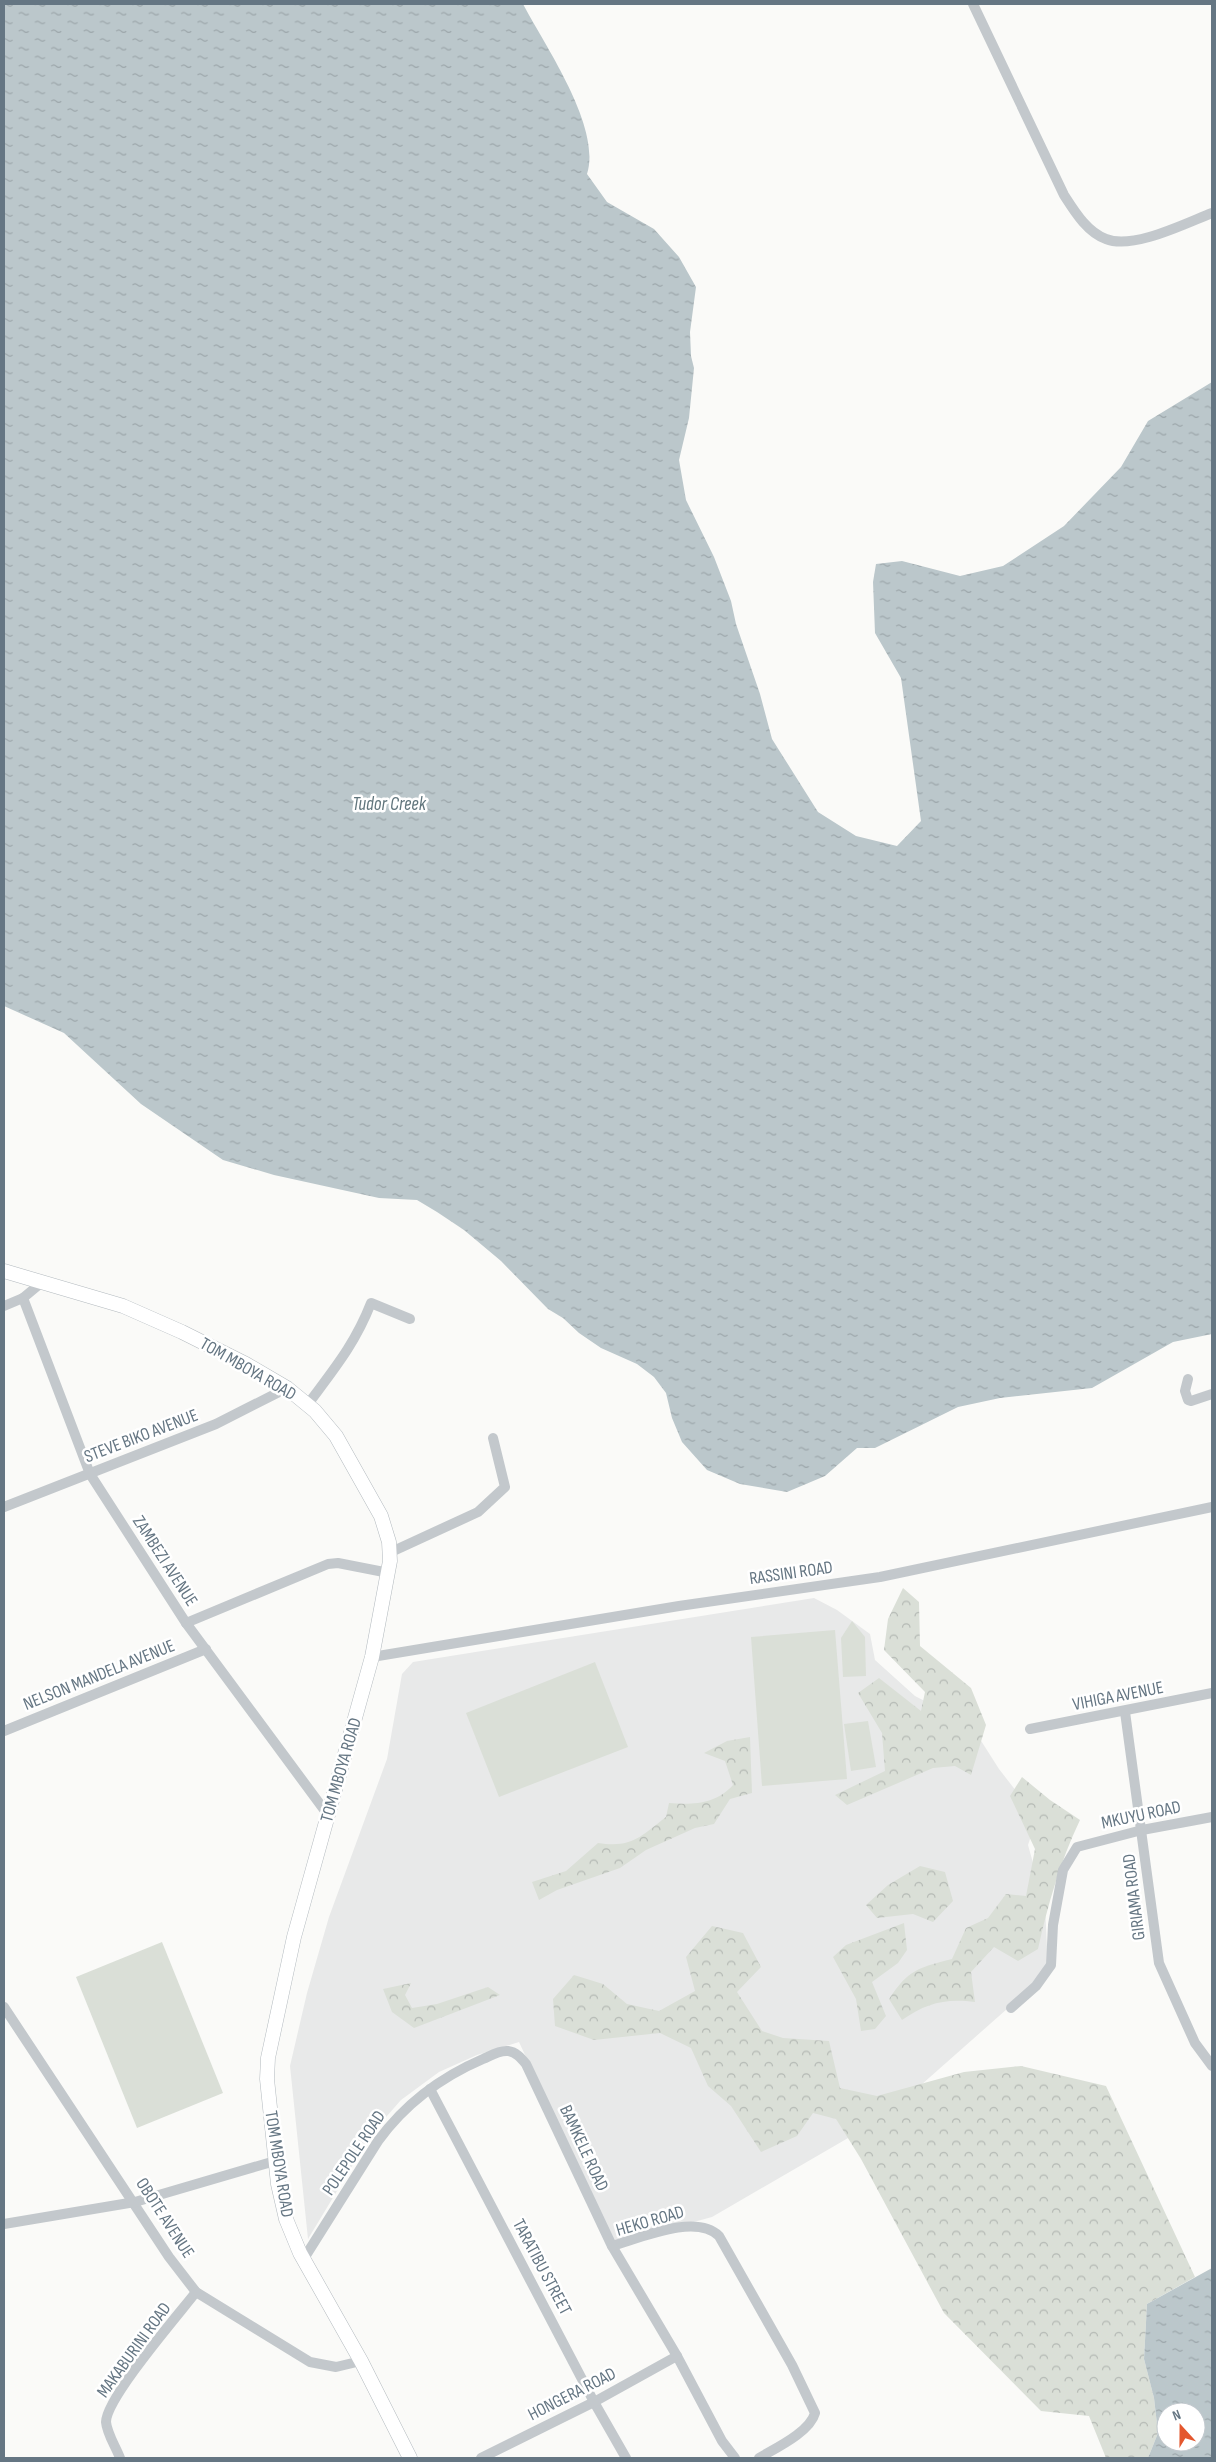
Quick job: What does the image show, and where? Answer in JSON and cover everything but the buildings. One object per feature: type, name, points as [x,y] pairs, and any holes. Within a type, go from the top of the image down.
[{"type":"main road","name":"TOM MBOYA ROAD","points":[[4,1271],[123,1306],[182,1332],[246,1364],[287,1388],[308,1404],[336,1436],[358,1471],[381,1516],[390,1552],[389,1573],[372,1657],[294,1937],[268,2058],[266,2079],[275,2161],[286,2219],[303,2260],[360,2361],[410,2458]]},
{"type":"street","points":[[973,4],[1064,195],[1076,214],[1094,233],[1112,241],[1126,242],[1155,234],[1212,213]]},
{"type":"street","points":[[4,1306],[23,1298],[41,1283]]},
{"type":"street","name":"ZAMBEZI AVENUE","points":[[23,1298],[90,1474],[186,1623],[328,1815]]},
{"type":"street","points":[[308,1404],[350,1349],[361,1329],[370,1303],[410,1319]]},
{"type":"street","points":[[1188,1379],[1185,1392],[1188,1400],[1192,1401],[1212,1394]]},
{"type":"street","name":"STEVE BIKO AVENUE","points":[[4,1506],[216,1424],[287,1388]]},
{"type":"street","points":[[390,1552],[478,1512],[505,1487],[493,1438]]},
{"type":"street","name":"RASSINI ROAD","points":[[372,1657],[679,1606],[880,1577],[1212,1507]]},
{"type":"street","points":[[186,1623],[328,1564],[389,1573]]},
{"type":"street","name":"NELSON MANDELA AVENUE","points":[[4,1731],[206,1649]]},
{"type":"street","name":"VIHIGA AVENUE","points":[[1030,1729],[1125,1712],[1212,1693]]},
{"type":"street","name":"GIRIAMA ROAD","points":[[1125,1712],[1159,1963],[1195,2043],[1212,2066]]},
{"type":"street","name":"MKUYU ROAD","points":[[1011,2008],[1036,1986],[1051,1965],[1053,1925],[1063,1870],[1077,1847],[1142,1830],[1212,1817]]},
{"type":"street","name":"OBOTE AVENUE","points":[[4,2007],[135,2202],[169,2257],[196,2292],[310,2362],[336,2367],[360,2361]]},
{"type":"street","name":"POLEPOLE ROAD","points":[[303,2260],[392,2122],[407,2107],[447,2076],[499,2052],[508,2051],[517,2054],[526,2064]]},
{"type":"street","name":"BAMKELE ROAD","points":[[526,2064],[612,2246]]},
{"type":"street","name":"TARATIBU STREET","points":[[430,2089],[594,2402],[626,2458]]},
{"type":"street","points":[[4,2224],[135,2202],[275,2161]]},
{"type":"street","name":"HEKO ROAD","points":[[735,2458],[722,2441],[677,2356],[612,2246],[696,2225],[714,2230],[719,2236],[792,2365],[815,2413],[811,2423],[805,2428],[759,2458]]},
{"type":"street","name":"MAKABURINI ROAD","points":[[120,2458],[106,2422],[108,2414],[129,2378],[196,2292]]},
{"type":"street","name":"HONGERA ROAD","points":[[481,2458],[594,2402],[677,2356]]},
{"type":"shaded area","points":[[814,1598],[837,1610],[870,1634],[875,1660],[915,1696],[971,1725],[999,1769],[1037,1818],[1028,1845],[1045,1906],[1048,1967],[1016,2001],[886,2116],[712,2217],[613,2244],[519,2042],[477,2055],[439,2072],[401,2100],[372,2133],[308,2239],[290,2066],[307,1993],[329,1917],[387,1759],[402,1674],[413,1662]]},
{"type":"green space","points":[[903,1588],[919,1602],[920,1646],[971,1688],[986,1725],[971,1775],[955,1766],[933,1768],[847,1805],[835,1795],[885,1771],[882,1733],[858,1693],[879,1678],[921,1711],[925,1692],[884,1650],[888,1619]]},
{"type":"green space","points":[[852,1621],[865,1637],[866,1676],[843,1677],[841,1638]]},
{"type":"green space","points":[[835,1630],[847,1779],[762,1786],[751,1637]]},
{"type":"green space","points":[[595,1662],[628,1747],[499,1797],[466,1713]]},
{"type":"green space","points":[[868,1721],[876,1767],[851,1771],[844,1724]]},
{"type":"green space","points":[[750,1737],[752,1793],[730,1799],[714,1824],[695,1828],[646,1850],[620,1868],[557,1890],[539,1900],[532,1882],[566,1871],[598,1843],[619,1844],[628,1842],[642,1835],[666,1817],[669,1803],[687,1804],[704,1802],[712,1800],[726,1791],[733,1785],[725,1761],[704,1753],[727,1741]]},
{"type":"green space","points":[[1022,1777],[1050,1800],[1080,1820],[1055,1883],[1038,1949],[1018,1961],[994,1947],[971,1972],[975,2002],[945,2001],[919,2009],[902,2020],[889,1999],[902,1981],[915,1971],[952,1959],[966,1928],[988,1918],[1006,1894],[1026,1896],[1035,1849],[1010,1796]]},
{"type":"green space","points":[[920,1866],[945,1872],[953,1901],[933,1922],[913,1914],[877,1918],[866,1905],[888,1885]]},
{"type":"green space","points":[[904,1923],[907,1950],[898,1963],[872,1982],[886,2016],[875,2029],[861,2031],[856,1999],[833,1957],[846,1945]]},
{"type":"green space","points":[[712,1926],[743,1933],[761,1967],[737,1992],[762,2031],[783,2038],[829,2041],[840,2088],[877,2096],[964,2072],[1021,2066],[1106,2086],[1195,2277],[1147,2304],[1144,2359],[1154,2398],[1156,2416],[1156,2438],[1148,2458],[1106,2458],[1089,2416],[1041,2411],[944,2313],[861,2159],[836,2119],[813,2113],[797,2136],[761,2152],[731,2106],[708,2086],[691,2048],[660,2033],[594,2040],[555,2026],[553,1999],[574,1975],[603,1984],[627,2004],[659,2011],[695,1991],[686,1957]]},
{"type":"green space","points":[[162,1942],[223,2093],[137,2128],[76,1977]]},
{"type":"green space","points":[[411,1983],[405,1995],[412,2008],[437,2004],[488,1987],[500,1995],[414,2028],[392,2012],[383,1989]]},
{"type":"water","name":"Tudor Creek","points":[[4,4],[523,4],[557,64],[579,111],[586,134],[589,155],[587,174],[607,202],[654,229],[679,257],[696,287],[690,332],[691,356],[694,368],[689,418],[679,460],[686,500],[714,557],[731,601],[736,624],[760,694],[772,739],[818,812],[856,836],[897,846],[921,821],[901,678],[875,633],[873,582],[876,564],[902,561],[960,576],[1003,566],[1064,526],[1121,467],[1148,421],[1212,382],[1212,1334],[1173,1342],[1092,1388],[1000,1398],[958,1407],[875,1448],[857,1448],[825,1476],[787,1492],[740,1484],[707,1470],[682,1442],[672,1418],[666,1393],[654,1377],[637,1364],[601,1348],[579,1333],[563,1318],[548,1309],[501,1261],[464,1230],[437,1212],[417,1200],[379,1198],[274,1175],[223,1160],[141,1104],[64,1033],[4,1006]]},
{"type":"water","points":[[1212,2268],[1212,2458],[1148,2458],[1156,2438],[1156,2452],[1206,2452],[1206,2402],[1156,2402],[1156,2416],[1154,2398],[1144,2359],[1147,2304]]}]
